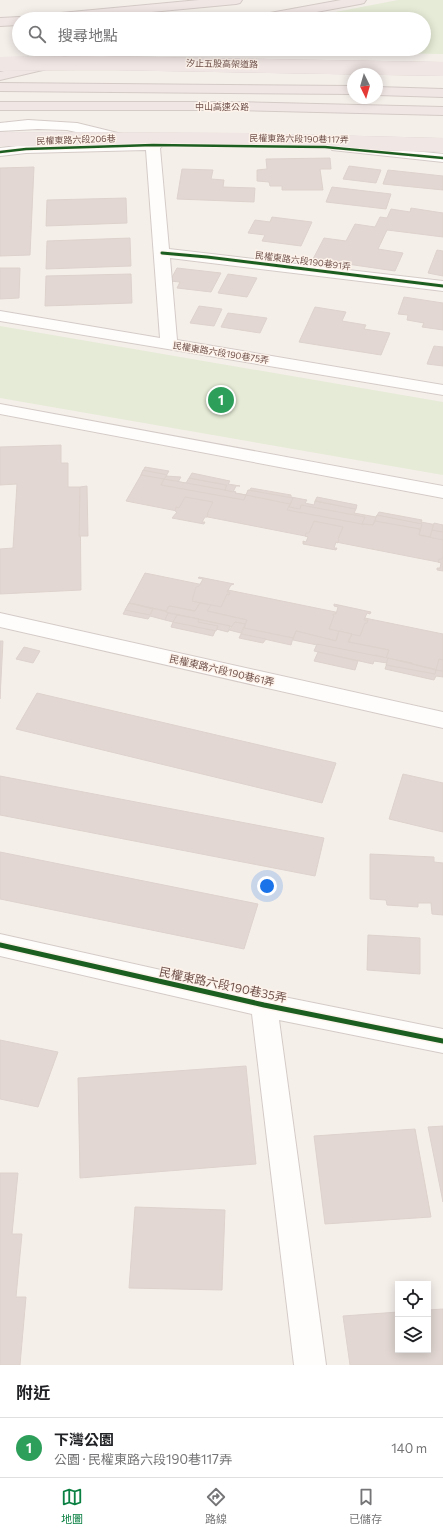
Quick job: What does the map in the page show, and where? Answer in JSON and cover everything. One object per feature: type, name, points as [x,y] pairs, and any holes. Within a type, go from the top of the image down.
[{"type":"highway","points":[[112,12],[236,0]]},
{"type":"highway","points":[[297,12],[360,0]]},
{"type":"highway","points":[[0,22],[12,21]]},
{"type":"highway","points":[[0,76],[86,56]]},
{"type":"highway","name":"汐止五股高架道路","points":[[0,64],[102,62],[443,69]]},
{"type":"highway","name":"中山高速公路","points":[[0,88],[232,88],[347,90]]},
{"type":"highway","points":[[383,91],[443,91]]},
{"type":"highway","name":"中山高速公路","points":[[0,106],[232,106],[443,111]]},
{"type":"highway","points":[[392,109],[443,116]]},
{"type":"highway","points":[[0,138],[245,140],[443,145]]},
{"type":"street","points":[[0,127],[19,125],[77,127],[153,145],[169,345]]},
{"type":"street","name":"民權東路六段206巷","points":[[0,152],[26,149],[153,145]]},
{"type":"street","name":"民權東路六段190巷117弄","points":[[153,145],[338,147],[443,158]]},
{"type":"street","name":"民權東路六段190巷91弄","points":[[162,253],[207,257],[443,286]]},
{"type":"street","name":"民權東路六段190巷75弄","points":[[0,316],[443,390]]},
{"type":"street","points":[[0,409],[443,492]]},
{"type":"street","name":"民權東路六段190巷61弄","points":[[0,620],[443,720]]},
{"type":"street","name":"民權東路六段190巷35弄","points":[[0,945],[264,1005],[443,1041]]},
{"type":"street","points":[[264,1005],[310,1365]]},
{"type":"green space","points":[[398,0],[443,0],[443,54],[431,54],[431,12],[335,12]]},
{"type":"green space","points":[[0,326],[443,402],[443,475],[0,398]]},
{"type":"building","points":[[330,158],[331,169],[320,169],[323,190],[282,190],[282,186],[270,186],[269,182],[257,181],[257,170],[267,169],[266,159]]},
{"type":"building","points":[[349,166],[381,170],[376,183],[343,179]]},
{"type":"building","points":[[34,167],[30,255],[0,256],[0,168]]},
{"type":"building","points":[[182,169],[213,170],[211,179],[224,180],[223,187],[255,188],[254,202],[177,199]]},
{"type":"building","points":[[388,170],[443,176],[443,190],[383,184]]},
{"type":"building","points":[[332,187],[391,194],[386,209],[326,202]]},
{"type":"building","points":[[126,198],[127,223],[46,226],[47,200]]},
{"type":"building","points":[[411,208],[443,213],[443,237],[387,230],[378,249],[403,253],[395,271],[313,259],[324,238],[346,241],[355,224],[375,227],[380,217],[387,218],[391,209],[410,212]]},
{"type":"building","points":[[272,217],[312,222],[301,246],[262,241],[265,235],[248,233],[255,220],[270,222]]},
{"type":"building","points":[[130,238],[131,266],[46,269],[47,241]]},
{"type":"building","points":[[437,250],[443,251],[443,276],[428,273]]},
{"type":"building","points":[[0,268],[20,268],[19,298],[0,299]]},
{"type":"building","points":[[177,268],[221,273],[211,292],[177,288],[180,282],[170,281]]},
{"type":"building","points":[[131,274],[132,303],[45,306],[46,276]]},
{"type":"building","points":[[228,274],[257,278],[247,297],[218,293]]},
{"type":"building","points":[[404,297],[443,303],[443,330],[422,327],[424,323],[407,320],[408,315],[398,314]]},
{"type":"building","points":[[199,306],[222,309],[214,326],[190,323]]},
{"type":"building","points":[[315,307],[346,312],[342,321],[366,325],[364,329],[390,333],[381,355],[299,342]]},
{"type":"building","points":[[228,313],[267,318],[260,333],[221,327]]},
{"type":"building","points":[[434,346],[443,347],[443,366],[427,364]]},
{"type":"building","points":[[61,445],[61,463],[68,463],[68,487],[80,487],[81,590],[0,594],[0,549],[13,548],[17,484],[0,485],[0,447]]},
{"type":"building","points":[[145,467],[169,471],[166,476],[181,477],[178,482],[186,483],[189,478],[227,485],[225,490],[236,492],[235,493],[246,495],[251,488],[291,495],[291,497],[307,500],[305,503],[314,505],[315,501],[356,509],[354,513],[376,517],[379,512],[422,520],[421,522],[437,525],[435,531],[443,532],[443,540],[287,510],[290,504],[274,501],[272,506],[161,485],[164,479],[141,475]]},
{"type":"building","points":[[143,470],[167,475],[164,479],[236,492],[235,493],[246,495],[248,490],[293,498],[289,507],[300,509],[301,505],[365,517],[362,524],[373,525],[377,515],[422,524],[419,535],[430,537],[432,530],[443,532],[443,543],[140,485]]},
{"type":"building","points":[[192,473],[230,481],[228,484],[240,486],[236,486],[233,492],[225,490],[227,485],[189,478]]},
{"type":"building","points":[[141,475],[164,479],[161,485],[244,500],[246,495],[290,504],[287,510],[362,524],[373,525],[375,521],[420,529],[419,535],[443,540],[443,563],[126,501]]},
{"type":"building","points":[[87,486],[88,536],[79,536],[80,487]]},
{"type":"building","points":[[185,497],[213,502],[207,517],[205,517],[202,522],[205,522],[204,524],[172,518],[177,512],[175,511],[176,507],[179,508]]},
{"type":"building","points":[[317,497],[357,505],[356,509],[315,501]]},
{"type":"building","points":[[314,521],[343,527],[338,543],[336,542],[334,548],[337,548],[336,550],[303,544],[303,541],[306,542],[308,537],[305,536],[306,533],[309,533]]},
{"type":"building","points":[[434,523],[443,525],[443,532],[432,530]]},
{"type":"building","points":[[443,557],[443,571],[437,570],[437,568],[440,568],[441,563],[438,562],[439,559],[442,559]]},
{"type":"building","points":[[145,573],[443,634],[443,671],[386,658],[389,650],[348,642],[352,634],[339,631],[336,641],[296,631],[293,638],[244,628],[247,620],[207,611],[210,605],[200,603],[195,611],[169,606],[166,611],[129,603]]},
{"type":"building","points":[[198,578],[234,584],[231,585],[227,592],[230,592],[229,595],[227,594],[221,607],[192,601],[196,587],[199,586],[203,579]]},
{"type":"building","points":[[129,603],[169,612],[165,620],[150,616],[148,619],[123,614]]},
{"type":"building","points":[[129,603],[153,609],[150,615],[125,610]]},
{"type":"building","points":[[200,603],[211,605],[207,611],[247,620],[245,624],[235,622],[233,627],[166,612],[169,606],[195,611]]},
{"type":"building","points":[[334,604],[371,612],[370,614],[367,613],[364,620],[368,620],[367,623],[365,623],[360,636],[329,629],[334,616],[333,614],[336,614],[338,607],[334,606]]},
{"type":"building","points":[[168,613],[230,626],[228,632],[216,629],[213,636],[171,627],[173,622],[165,620]]},
{"type":"building","points":[[177,615],[199,619],[198,622],[218,626],[216,631],[173,622]]},
{"type":"building","points":[[235,622],[245,624],[241,633],[229,630]]},
{"type":"building","points":[[244,628],[293,638],[291,645],[241,634]]},
{"type":"building","points":[[296,631],[336,641],[339,631],[352,634],[348,642],[389,650],[386,658],[375,655],[375,657],[293,640]]},
{"type":"building","points":[[241,634],[266,639],[263,643],[239,638]]},
{"type":"building","points":[[0,641],[3,641],[0,699]]},
{"type":"building","points":[[317,644],[412,663],[412,665],[443,671],[443,677],[436,676],[434,680],[385,669],[387,663],[374,661],[373,664],[314,651]]},
{"type":"building","points":[[24,647],[40,651],[33,663],[16,659]]},
{"type":"building","points":[[318,652],[358,661],[355,670],[314,661]]},
{"type":"building","points":[[388,658],[436,670],[435,674],[386,665]]},
{"type":"building","points":[[439,659],[443,660],[443,671],[436,670]]},
{"type":"building","points":[[37,693],[336,763],[322,803],[16,729]]},
{"type":"building","points":[[403,774],[443,783],[443,832],[389,819]]},
{"type":"building","points":[[0,776],[324,838],[315,876],[0,815]]},
{"type":"building","points":[[0,852],[258,904],[244,949],[0,899]]},
{"type":"building","points":[[370,854],[434,857],[434,862],[443,863],[443,915],[432,914],[431,903],[418,903],[418,907],[387,905],[386,900],[370,899]]},
{"type":"building","points":[[368,935],[420,938],[420,974],[367,970]]},
{"type":"building","points":[[0,1040],[58,1052],[38,1107],[0,1099]]},
{"type":"building","points":[[246,1066],[256,1164],[80,1178],[78,1078]]},
{"type":"building","points":[[443,1126],[443,1202],[428,1127]]},
{"type":"building","points":[[415,1129],[431,1217],[325,1224],[314,1136]]},
{"type":"building","points":[[0,1173],[18,1173],[12,1234],[22,1234],[16,1297],[26,1297],[20,1365],[0,1365]]},
{"type":"building","points":[[135,1207],[225,1210],[222,1290],[129,1288]]},
{"type":"building","points":[[443,1309],[443,1365],[350,1365],[343,1316],[395,1312],[395,1353],[431,1353],[431,1310]]},
{"type":"cycle path","points":[[0,152],[26,149],[153,145],[325,147],[443,158]]},
{"type":"cycle path","points":[[162,253],[207,257],[443,286]]},
{"type":"cycle path","points":[[0,945],[264,1005],[443,1041]]},
{"type":"place","name":"下灣公園","points":[[221,400]]}]
